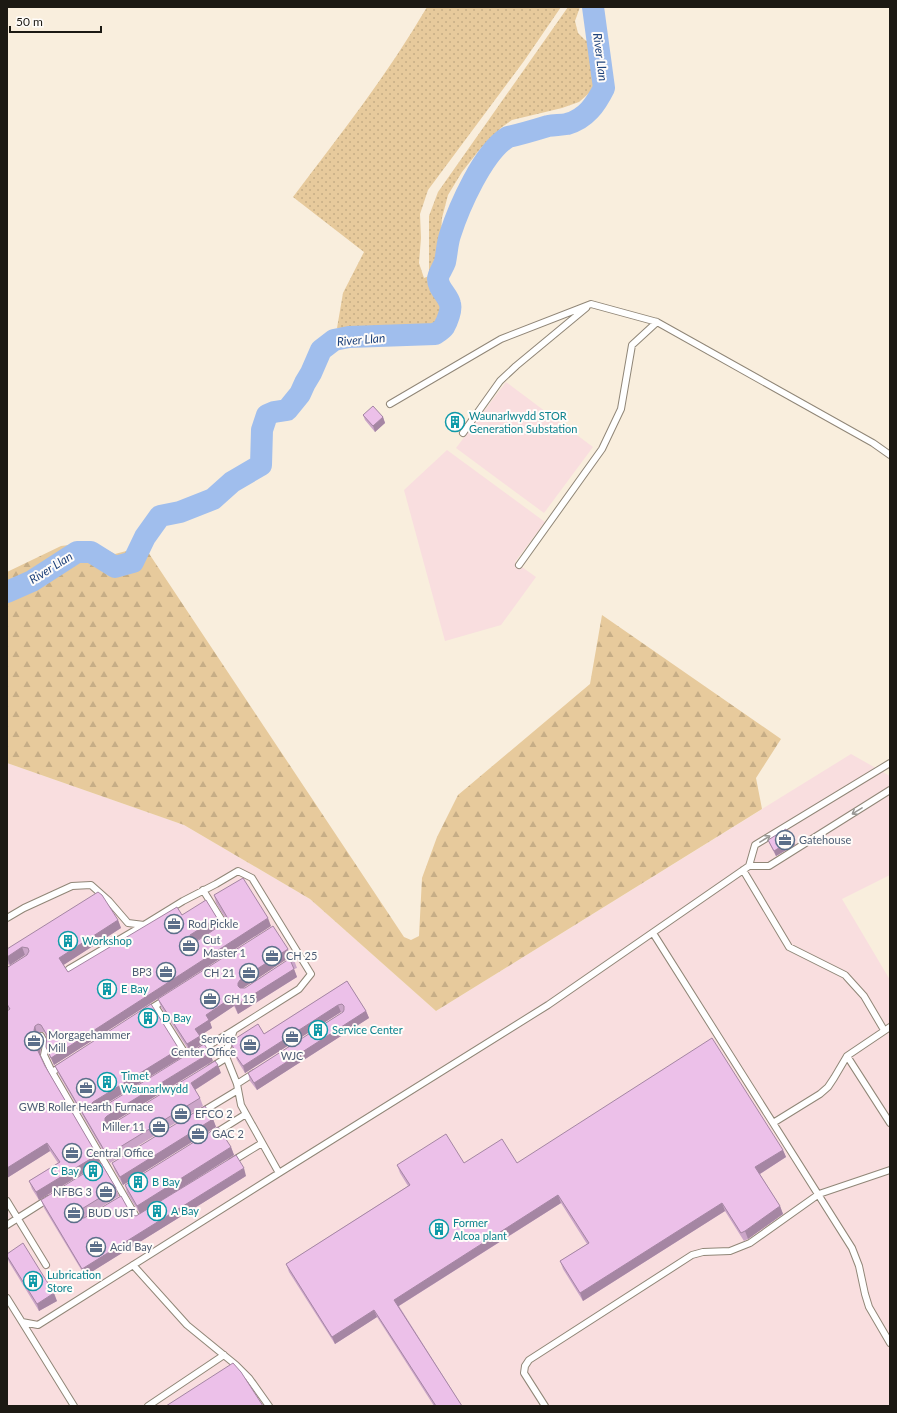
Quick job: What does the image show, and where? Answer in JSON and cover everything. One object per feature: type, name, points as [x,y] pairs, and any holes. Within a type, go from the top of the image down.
[{"type":"lane","points":[[463,433],[500,381],[591,304]]},
{"type":"lane","points":[[390,404],[501,339],[591,304],[657,322],[873,443],[890,456]]},
{"type":"lane","points":[[518,565],[602,449],[621,409],[632,345],[657,322]]},
{"type":"lane","points":[[749,866],[755,845],[890,764]]},
{"type":"lane","points":[[22,1322],[38,1325],[548,1005],[749,866],[769,866],[890,790]]},
{"type":"lane","points":[[743,870],[789,947],[845,975],[864,996],[887,1029],[847,1056],[828,1086],[820,1094],[773,1123]]},
{"type":"lane","points":[[69,969],[182,901],[238,871],[252,878],[311,974],[299,989],[182,1062]]},
{"type":"lane","points":[[7,918],[24,908],[72,886],[91,884],[109,901],[128,923],[144,925]]},
{"type":"lane","points":[[203,890],[226,927],[220,930]]},
{"type":"lane","points":[[274,929],[281,924]]},
{"type":"lane","points":[[654,933],[852,1248],[859,1266],[869,1307],[887,1332],[890,1343]]},
{"type":"lane","points":[[294,960],[300,956]]},
{"type":"lane","points":[[142,1014],[169,997]]},
{"type":"lane","points":[[156,1006],[188,1058]]},
{"type":"lane","points":[[234,1030],[225,1054],[226,1058],[238,1087],[241,1105],[279,1173]]},
{"type":"lane","points":[[41,1036],[46,1045],[44,1055],[52,1072],[138,1220],[145,1216]]},
{"type":"lane","points":[[847,1056],[890,1123]]},
{"type":"lane","points":[[206,1070],[226,1058]]},
{"type":"lane","points":[[52,1072],[72,1060]]},
{"type":"lane","points":[[198,1115],[257,1072]]},
{"type":"lane","points":[[207,1139],[246,1114]]},
{"type":"lane","points":[[223,1168],[262,1143]]},
{"type":"lane","points":[[100,1168],[116,1165]]},
{"type":"lane","points":[[545,1406],[524,1373],[525,1366],[529,1360],[692,1255],[703,1252],[730,1251],[740,1248],[750,1243],[819,1194],[890,1170]]},
{"type":"lane","points":[[122,1191],[128,1187]]},
{"type":"lane","points":[[7,1225],[54,1196]]},
{"type":"lane","points":[[118,1202],[125,1198]]},
{"type":"lane","points":[[7,1201],[46,1265]]},
{"type":"lane","points":[[133,1265],[187,1325],[224,1355],[249,1378],[269,1406]]},
{"type":"lane","points":[[7,1298],[74,1406]]},
{"type":"lane","points":[[148,1406],[224,1355]]},
{"type":"shaded area","points":[[506,382],[593,447],[544,513],[456,448]]},
{"type":"shaded area","points":[[447,450],[545,522],[515,562],[536,577],[501,625],[445,641],[404,490]]},
{"type":"shaded area","points":[[851,754],[890,776],[890,875],[842,899],[890,980],[890,1406],[7,1406],[7,763],[184,825],[310,899],[436,1011]]},
{"type":"green space","points":[[427,7],[561,7],[524,61],[428,190],[420,214],[421,238],[419,263],[424,278],[429,276],[429,216],[438,192],[568,7],[580,7],[575,21],[578,33],[585,40],[594,44],[601,52],[602,68],[596,87],[579,102],[562,108],[512,120],[502,127],[480,149],[462,172],[448,195],[442,218],[437,286],[442,314],[437,322],[420,329],[337,328],[343,293],[364,252],[293,197],[380,80]]},
{"type":"green space","points":[[138,537],[404,937],[411,940],[419,936],[422,878],[437,837],[458,795],[590,684],[602,615],[781,739],[756,778],[762,809],[436,1011],[310,899],[184,825],[7,763],[7,572],[61,546],[92,542],[115,554],[130,550]]},
{"type":"building","points":[[373,406],[383,417],[373,426],[363,415]]},
{"type":"building","name":"Waunarlwydd STOR Generation Substation","points":[[453,412],[461,418],[455,427],[447,421]]},
{"type":"building","points":[[786,829],[793,839],[774,851],[768,840]]},
{"type":"building","points":[[243,878],[268,918],[51,1058],[46,1047],[47,1035],[41,1025],[38,1024],[35,1026],[34,1030],[38,1038],[37,1049],[45,1066],[97,1155],[36,1192],[29,1181],[60,1162],[47,1143],[7,1168],[7,1011],[10,1009],[7,1004],[7,967],[27,955],[29,951],[28,948],[22,947],[7,957],[7,949],[98,892],[102,895],[118,920],[59,958],[68,972],[177,907],[182,915],[206,900],[217,918],[190,935],[191,940],[194,942],[227,921],[227,917],[214,895]]},
{"type":"building","points":[[273,926],[288,949],[240,980],[238,986],[240,988],[245,988],[292,957],[294,960],[291,962],[294,969],[235,1006],[231,998],[206,1015],[209,1020],[195,1029],[200,1036],[187,1044],[158,999]]},
{"type":"building","points":[[347,981],[366,1011],[254,1083],[248,1073],[343,1012],[344,1006],[342,1004],[338,1005],[243,1066],[234,1053],[236,1052],[230,1042],[258,1024],[264,1034]]},
{"type":"building","points":[[151,1004],[179,1049],[93,1102],[91,1104],[91,1108],[93,1110],[98,1110],[204,1044],[210,1053],[107,1116],[105,1118],[105,1122],[107,1124],[112,1124],[215,1061],[218,1065],[191,1083],[200,1098],[107,1155],[55,1066]]},
{"type":"building","name":"Former Alcoa plant","points":[[712,1038],[783,1150],[755,1167],[780,1206],[741,1233],[722,1203],[580,1293],[560,1261],[589,1243],[558,1195],[394,1300],[462,1406],[436,1406],[374,1310],[332,1337],[286,1264],[410,1185],[397,1165],[446,1134],[464,1163],[502,1139],[517,1163]]},
{"type":"building","points":[[205,1106],[213,1119],[120,1177],[112,1163]]},
{"type":"building","points":[[218,1127],[231,1147],[137,1206],[125,1185]]},
{"type":"building","points":[[236,1155],[244,1168],[82,1269],[41,1200],[101,1163],[116,1188],[80,1210],[78,1217],[84,1218],[121,1196],[131,1214],[136,1216]]},
{"type":"building","name":"Lubrication Store","points":[[23,1243],[54,1293],[37,1304],[7,1256],[7,1254]]},
{"type":"building","points":[[233,1363],[241,1372],[263,1406],[166,1406]]},
{"type":"waterway","name":"River Llan","points":[[7,592],[32,581],[77,552],[91,552],[115,567],[133,562],[145,537],[160,516],[180,512],[213,499],[232,482],[261,465],[262,430],[267,415],[274,412],[287,410],[300,394],[321,350],[334,340],[349,337],[435,334],[442,329],[448,319],[450,306],[449,301],[438,283],[438,277],[445,262],[449,238],[459,210],[481,167],[499,144],[508,137],[548,126],[567,124],[580,119],[598,100],[604,88],[593,7]]},
{"type":"place","name":"Waunarlwydd STOR Generation Substation","points":[[455,422]]},
{"type":"place","name":"Gatehouse","points":[[785,840]]},
{"type":"place","name":"Rod Pickle","points":[[174,924]]},
{"type":"place","name":"Workshop","points":[[68,941]]},
{"type":"place","name":"Cut Master 1","points":[[189,946]]},
{"type":"place","name":"CH 25","points":[[272,956]]},
{"type":"place","name":"BP3","points":[[166,972]]},
{"type":"place","name":"CH 21","points":[[249,973]]},
{"type":"place","name":"E Bay","points":[[107,989]]},
{"type":"place","name":"CH 15","points":[[210,999]]},
{"type":"place","name":"D Bay","points":[[148,1018]]},
{"type":"place","name":"Service Center","points":[[318,1030]]},
{"type":"place","name":"WJC","points":[[292,1037]]},
{"type":"place","name":"Morgagehammer Mill","points":[[34,1041]]},
{"type":"place","name":"Service Center Office","points":[[250,1045]]},
{"type":"place","name":"Timet Waunarlwydd","points":[[107,1082]]},
{"type":"place","name":"GWB Roller Hearth Furnace","points":[[86,1088]]},
{"type":"place","name":"EFCO 2","points":[[181,1114]]},
{"type":"place","name":"Miller 11","points":[[159,1127]]},
{"type":"place","name":"GAC 2","points":[[198,1134]]},
{"type":"place","name":"Central Office","points":[[72,1153]]},
{"type":"place","name":"C Bay","points":[[93,1171]]},
{"type":"place","name":"B Bay","points":[[138,1182]]},
{"type":"place","name":"NFBG 3","points":[[106,1192]]},
{"type":"place","name":"A Bay","points":[[157,1211]]},
{"type":"place","name":"BUD UST","points":[[74,1213]]},
{"type":"place","name":"Former Alcoa plant","points":[[439,1229]]},
{"type":"place","name":"Acid Bay","points":[[96,1247]]},
{"type":"place","name":"Lubrication Store","points":[[33,1281]]}]
